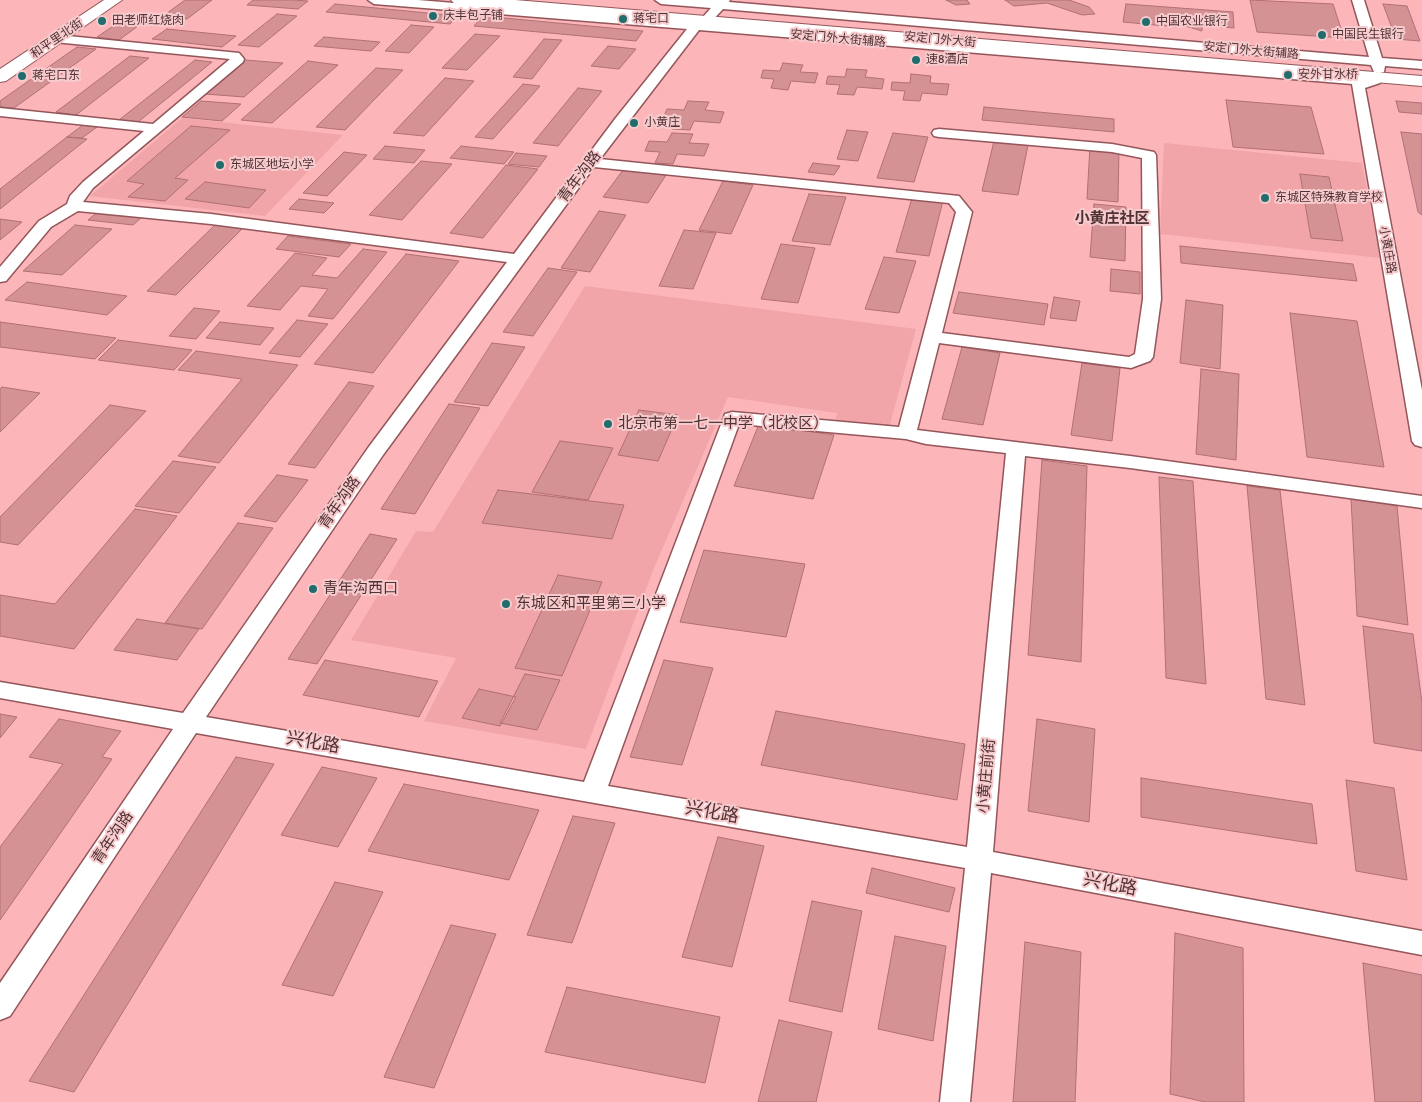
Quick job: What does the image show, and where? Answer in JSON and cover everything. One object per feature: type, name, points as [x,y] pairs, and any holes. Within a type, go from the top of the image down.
[{"type":"main road","name":"和平里北街","points":[[0,58],[89,0]]},
{"type":"main road","name":"和平里北街","points":[[0,77],[114,0]]},
{"type":"main road","name":"安定门外大街","points":[[459,0],[713,12],[1377,72],[1422,72]]},
{"type":"main road","name":"安定门外大街","points":[[1377,72],[1422,81]]},
{"type":"street","points":[[374,0],[606,20],[713,12]]},
{"type":"street","points":[[662,0],[713,12]]},
{"type":"street","points":[[1358,0],[1377,72]]},
{"type":"street","points":[[592,5],[606,20]]},
{"type":"street","name":"青年沟路","points":[[0,1007],[190,722],[375,452],[590,162],[713,12]]},
{"type":"street","points":[[58,39],[234,56],[238,59],[88,185],[76,199],[75,206]]},
{"type":"street","points":[[1377,72],[1422,65]]},
{"type":"street","points":[[1377,72],[1422,86]]},
{"type":"street","name":"小黄庄路","points":[[1377,72],[1358,86],[1417,390],[1422,441]]},
{"type":"street","points":[[0,112],[155,128]]},
{"type":"street","points":[[932,337],[1131,363],[1144,358],[1152,299],[1149,154],[1112,148],[939,133]]},
{"type":"street","points":[[590,162],[954,199],[964,212],[907,433]]},
{"type":"street","points":[[0,277],[45,224],[75,206],[211,219],[518,259]]},
{"type":"street","points":[[593,792],[732,418],[907,433],[926,438],[1130,462],[1422,502]]},
{"type":"street","name":"小黄庄前街","points":[[955,1102],[1016,449]]},
{"type":"street","name":"兴化路","points":[[0,690],[979,860],[1422,943]]},
{"type":"shaded area","name":"东城区地坛小学","points":[[182,118],[343,135],[265,216],[90,196]]},
{"type":"shaded area","name":"东城区特殊教育学校","points":[[1164,143],[1362,163],[1380,258],[1160,234]]},
{"type":"shaded area","name":"北京市第一七一中学（北校区）","points":[[585,286],[916,329],[889,428],[835,421],[837,413],[728,397],[654,568],[586,749],[424,721],[456,658],[351,640],[416,531],[433,532]]},
{"type":"building","points":[[185,0],[212,0],[187,19],[163,16]]},
{"type":"building","points":[[253,0],[308,1],[298,9],[247,5]]},
{"type":"building","points":[[946,0],[967,0],[970,4],[956,5]]},
{"type":"building","points":[[1005,0],[1069,0],[1089,7],[1095,14],[1082,15],[1047,3],[1014,6]]},
{"type":"building","points":[[1250,0],[1333,4],[1344,38],[1257,32]]},
{"type":"building","points":[[335,4],[458,16],[450,24],[326,12]]},
{"type":"building","points":[[1126,4],[1233,12],[1234,28],[1202,25],[1202,31],[1182,25],[1177,25],[1177,27],[1123,22]]},
{"type":"building","points":[[1383,4],[1407,6],[1420,41],[1396,39]]},
{"type":"building","points":[[277,14],[297,16],[259,47],[238,45]]},
{"type":"building","points":[[128,16],[149,18],[119,40],[97,37]]},
{"type":"building","points":[[483,16],[643,31],[636,41],[474,26]]},
{"type":"building","points":[[411,25],[434,27],[409,53],[385,51]]},
{"type":"building","points":[[167,29],[236,36],[222,47],[152,39]]},
{"type":"building","points":[[475,34],[500,36],[467,70],[442,68]]},
{"type":"building","points":[[324,37],[380,42],[371,51],[314,46]]},
{"type":"building","points":[[544,39],[562,40],[532,79],[513,77]]},
{"type":"building","points":[[608,46],[636,49],[619,69],[591,66]]},
{"type":"building","points":[[77,47],[96,49],[14,108],[0,107],[0,101]]},
{"type":"building","points":[[130,56],[149,58],[76,115],[56,112]]},
{"type":"building","points":[[195,60],[212,62],[138,122],[119,120]]},
{"type":"building","points":[[245,60],[283,63],[244,97],[205,94]]},
{"type":"building","points":[[308,61],[338,65],[272,123],[241,120]]},
{"type":"building","points":[[783,63],[803,65],[800,72],[818,73],[815,83],[791,81],[788,90],[771,88],[774,79],[761,78],[763,70],[780,71]]},
{"type":"building","points":[[376,68],[403,70],[345,130],[316,127]]},
{"type":"building","points":[[847,69],[867,70],[865,77],[884,79],[882,89],[857,87],[854,95],[837,94],[840,85],[826,84],[828,76],[845,77]]},
{"type":"building","points":[[911,74],[931,76],[930,83],[949,84],[947,95],[922,93],[920,101],[903,100],[905,91],[891,90],[892,82],[910,83]]},
{"type":"building","points":[[445,78],[474,81],[424,136],[393,133]]},
{"type":"building","points":[[523,84],[540,86],[493,139],[475,137]]},
{"type":"building","points":[[578,88],[602,91],[558,146],[533,143]]},
{"type":"building","points":[[1226,100],[1311,107],[1324,154],[1233,147]]},
{"type":"building","points":[[201,101],[241,104],[222,121],[182,117]]},
{"type":"building","points":[[688,101],[709,102],[705,110],[724,112],[720,123],[694,121],[690,130],[672,129],[677,119],[663,118],[667,109],[684,110]]},
{"type":"building","points":[[1396,101],[1422,103],[1422,114],[1399,112]]},
{"type":"building","points":[[984,107],[1114,119],[1114,132],[982,120]]},
{"type":"building","points":[[83,125],[97,127],[82,138],[67,137]]},
{"type":"building","points":[[191,126],[230,130],[175,178],[188,180],[165,201],[128,197],[144,184],[127,181]]},
{"type":"building","points":[[847,130],[868,132],[858,161],[837,159]]},
{"type":"building","points":[[1401,132],[1422,134],[1422,215],[1418,212]]},
{"type":"building","points":[[672,133],[693,134],[689,143],[709,144],[704,156],[677,154],[673,164],[655,163],[660,152],[645,151],[649,141],[667,142]]},
{"type":"building","points":[[893,133],[928,137],[914,182],[877,178]]},
{"type":"building","points":[[67,137],[87,139],[0,209],[0,189]]},
{"type":"building","points":[[994,141],[1028,145],[1018,195],[982,191]]},
{"type":"building","points":[[385,146],[425,150],[414,163],[373,159]]},
{"type":"building","points":[[461,146],[514,152],[504,164],[450,158]]},
{"type":"building","points":[[1090,146],[1119,149],[1118,202],[1087,199]]},
{"type":"building","points":[[344,152],[367,155],[327,196],[303,193]]},
{"type":"building","points":[[516,153],[547,156],[539,167],[508,164]]},
{"type":"building","points":[[421,161],[452,164],[402,220],[369,215]]},
{"type":"building","points":[[813,163],[840,166],[834,175],[808,172]]},
{"type":"building","points":[[506,165],[538,169],[483,238],[450,233]]},
{"type":"building","points":[[623,170],[666,175],[648,203],[603,197]]},
{"type":"building","points":[[1300,174],[1329,177],[1343,241],[1311,238]]},
{"type":"building","points":[[723,181],[753,185],[731,234],[699,230]]},
{"type":"building","points":[[205,182],[266,190],[249,208],[185,199]]},
{"type":"building","points":[[809,194],[846,197],[830,245],[792,241]]},
{"type":"building","points":[[912,198],[943,201],[929,256],[896,252]]},
{"type":"building","points":[[299,199],[334,203],[324,213],[289,209]]},
{"type":"building","points":[[1094,204],[1126,207],[1125,261],[1090,257]]},
{"type":"building","points":[[106,205],[150,210],[133,225],[88,220]]},
{"type":"building","points":[[599,211],[626,215],[590,272],[561,268]]},
{"type":"building","points":[[0,219],[22,222],[0,240]]},
{"type":"building","points":[[217,223],[244,227],[176,295],[147,291]]},
{"type":"building","points":[[75,225],[112,229],[62,275],[23,271]]},
{"type":"building","points":[[684,230],[716,233],[693,289],[659,286]]},
{"type":"building","points":[[288,236],[351,244],[339,257],[276,249]]},
{"type":"building","points":[[781,244],[815,248],[798,303],[761,299]]},
{"type":"building","points":[[1180,246],[1353,264],[1357,281],[1181,263]]},
{"type":"building","points":[[363,249],[387,252],[333,319],[308,316],[328,289],[301,286],[280,310],[247,306],[295,253],[327,258],[312,275],[337,278]]},
{"type":"building","points":[[406,254],[459,261],[373,373],[314,364]]},
{"type":"building","points":[[884,257],[916,261],[899,313],[865,309]]},
{"type":"building","points":[[548,268],[577,272],[533,336],[503,332]]},
{"type":"building","points":[[1111,269],[1140,272],[1140,294],[1110,291]]},
{"type":"building","points":[[27,282],[127,296],[107,315],[5,300]]},
{"type":"building","points":[[959,292],[1048,304],[1044,325],[953,313]]},
{"type":"building","points":[[1054,297],[1080,301],[1076,321],[1050,318]]},
{"type":"building","points":[[1186,300],[1223,305],[1220,369],[1180,363]]},
{"type":"building","points":[[194,308],[220,311],[196,339],[169,336]]},
{"type":"building","points":[[1290,313],[1357,321],[1384,467],[1307,457]]},
{"type":"building","points":[[297,320],[328,324],[300,357],[269,353]]},
{"type":"building","points":[[0,322],[116,338],[95,359],[0,347]]},
{"type":"building","points":[[220,322],[274,328],[260,345],[206,338]]},
{"type":"building","points":[[118,340],[192,350],[174,370],[98,360]]},
{"type":"building","points":[[492,343],[525,347],[488,406],[454,402]]},
{"type":"building","points":[[962,347],[1000,353],[983,425],[942,419]]},
{"type":"building","points":[[196,351],[298,365],[219,463],[178,456],[242,379],[178,370]]},
{"type":"building","points":[[1082,363],[1120,368],[1112,441],[1071,435]]},
{"type":"building","points":[[1201,369],[1239,374],[1236,460],[1196,454]]},
{"type":"building","points":[[349,382],[374,386],[315,468],[288,464]]},
{"type":"building","points":[[2,387],[40,393],[0,432],[0,389]]},
{"type":"building","points":[[449,404],[480,408],[415,514],[381,509]]},
{"type":"building","points":[[110,405],[146,411],[18,545],[0,542],[0,517]]},
{"type":"building","points":[[639,410],[678,415],[658,461],[618,455]]},
{"type":"building","points":[[759,424],[834,435],[813,499],[734,486]]},
{"type":"building","points":[[560,441],[613,448],[588,500],[532,492]]},
{"type":"building","points":[[1042,460],[1087,466],[1081,662],[1028,655]]},
{"type":"building","points":[[173,461],[216,467],[179,513],[135,506]]},
{"type":"building","points":[[277,475],[308,480],[276,522],[244,516]]},
{"type":"building","points":[[1159,477],[1193,481],[1206,684],[1166,678]]},
{"type":"building","points":[[1247,486],[1280,490],[1305,705],[1266,699]]},
{"type":"building","points":[[498,490],[624,505],[612,539],[482,523]]},
{"type":"building","points":[[1351,498],[1397,506],[1408,625],[1357,616]]},
{"type":"building","points":[[135,509],[177,516],[74,649],[0,636],[0,595],[55,604]]},
{"type":"building","points":[[238,523],[273,528],[202,629],[165,623]]},
{"type":"building","points":[[370,534],[397,539],[317,664],[288,659]]},
{"type":"building","points":[[704,550],[805,564],[786,637],[680,622]]},
{"type":"building","points":[[558,575],[602,582],[562,676],[515,668]]},
{"type":"building","points":[[137,619],[199,629],[177,660],[114,650]]},
{"type":"building","points":[[1363,626],[1413,634],[1422,703],[1422,751],[1374,743]]},
{"type":"building","points":[[325,660],[438,681],[419,717],[303,695]]},
{"type":"building","points":[[664,660],[713,668],[682,765],[630,757]]},
{"type":"building","points":[[525,674],[560,680],[537,730],[500,723]]},
{"type":"building","points":[[479,689],[516,697],[500,726],[462,718]]},
{"type":"building","points":[[776,711],[965,744],[957,800],[761,765]]},
{"type":"building","points":[[0,714],[17,717],[0,738]]},
{"type":"building","points":[[59,719],[121,731],[102,757],[112,759],[0,920],[0,847],[63,764],[29,757]]},
{"type":"building","points":[[1037,719],[1095,729],[1089,822],[1028,811]]},
{"type":"building","points":[[236,757],[274,764],[74,1092],[29,1081]]},
{"type":"building","points":[[322,767],[377,778],[338,847],[281,835]]},
{"type":"building","points":[[1141,778],[1312,804],[1317,844],[1141,817]]},
{"type":"building","points":[[1346,780],[1394,788],[1407,880],[1356,871]]},
{"type":"building","points":[[404,784],[539,810],[509,880],[368,851]]},
{"type":"building","points":[[573,816],[615,823],[572,943],[527,935]]},
{"type":"building","points":[[718,837],[764,846],[732,967],[682,957]]},
{"type":"building","points":[[872,868],[955,888],[949,912],[866,893]]},
{"type":"building","points":[[335,882],[383,892],[333,996],[282,985]]},
{"type":"building","points":[[812,901],[862,911],[842,1012],[789,1001]]},
{"type":"building","points":[[451,925],[496,934],[434,1088],[384,1077]]},
{"type":"building","points":[[1175,933],[1243,948],[1244,1102],[1205,1102],[1170,1094]]},
{"type":"building","points":[[895,936],[946,946],[933,1041],[878,1029]]},
{"type":"building","points":[[1025,942],[1081,952],[1075,1102],[1013,1102]]},
{"type":"building","points":[[1363,963],[1422,975],[1422,1102],[1375,1102]]},
{"type":"building","points":[[567,987],[720,1017],[705,1083],[545,1052]]},
{"type":"building","points":[[779,1020],[832,1032],[816,1102],[758,1102]]},
{"type":"place","name":"庆丰包子铺","points":[[433,16]]},
{"type":"place","name":"蒋宅口","points":[[623,19]]},
{"type":"place","name":"田老师红烧肉","points":[[102,21]]},
{"type":"place","name":"中国农业银行","points":[[1146,22]]},
{"type":"place","name":"中国民生银行","points":[[1322,35]]},
{"type":"place","name":"速8酒店","points":[[916,60]]},
{"type":"place","name":"安外甘水桥","points":[[1288,75]]},
{"type":"place","name":"蒋宅口东","points":[[22,76]]},
{"type":"place","name":"小黄庄","points":[[634,123]]},
{"type":"place","name":"东城区地坛小学","points":[[220,165]]},
{"type":"place","name":"东城区特殊教育学校","points":[[1265,198]]},
{"type":"place","name":"北京市第一七一中学（北校区）","points":[[608,424]]},
{"type":"place","name":"青年沟西口","points":[[313,589]]},
{"type":"place","name":"东城区和平里第三小学","points":[[506,604]]},
{"type":"district","name":"小黄庄社区","points":[[1112,219]]}]
